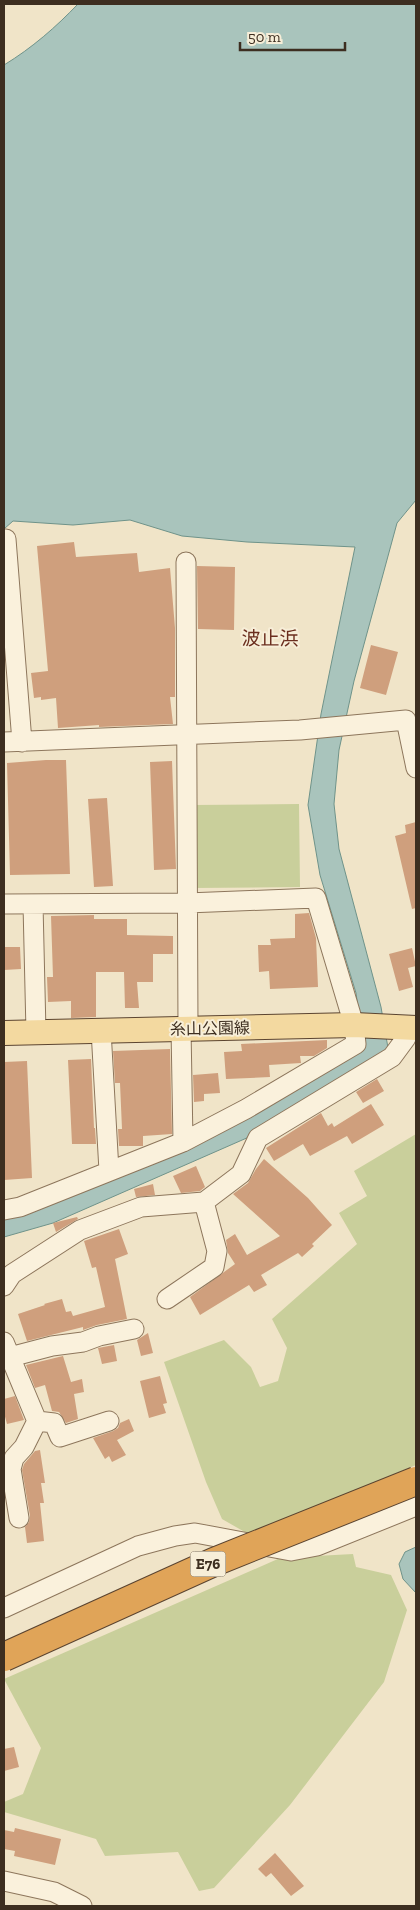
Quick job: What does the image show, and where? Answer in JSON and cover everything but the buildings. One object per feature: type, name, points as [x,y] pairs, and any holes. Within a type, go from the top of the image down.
[{"type":"highway","name":"E76","points":[[4,1657],[214,1562],[416,1481]]},
{"type":"main road","name":"糸山公園線","points":[[4,1033],[354,1025],[411,1028]]},
{"type":"street","points":[[4,539],[6,539],[13,742],[186,736],[328,728],[411,720],[416,768]]},
{"type":"street","points":[[184,1142],[187,903],[186,562]]},
{"type":"street","points":[[4,904],[187,903],[316,898],[354,1025],[356,1044],[246,1109],[184,1142],[20,1207],[4,1210]]},
{"type":"street","points":[[33,904],[36,1032]]},
{"type":"street","points":[[4,1286],[12,1274],[80,1230],[142,1207],[204,1202],[241,1174],[258,1138],[392,1057],[411,1028]]},
{"type":"street","points":[[101,1030],[109,1171]]},
{"type":"street","points":[[167,1299],[214,1267],[217,1251],[204,1202]]},
{"type":"street","points":[[19,1518],[11,1469],[14,1458],[24,1447],[37,1420],[7,1349],[83,1342],[99,1336],[134,1329]]},
{"type":"street","points":[[37,1420],[54,1423],[60,1437],[108,1421]]},
{"type":"street","points":[[4,1608],[138,1546],[175,1536],[195,1533],[291,1551],[318,1546],[416,1506]]},
{"type":"street","points":[[4,1881],[54,1892],[82,1906]]},
{"type":"green space","points":[[299,804],[300,887],[193,888],[193,805]]},
{"type":"green space","points":[[416,1134],[416,1465],[250,1535],[222,1519],[206,1482],[164,1362],[224,1340],[251,1367],[260,1387],[278,1381],[287,1348],[272,1319],[357,1244],[339,1213],[367,1196],[354,1171]]},
{"type":"green space","points":[[353,1554],[356,1567],[391,1575],[407,1610],[384,1682],[290,1805],[214,1888],[199,1891],[178,1852],[105,1856],[96,1839],[4,1812],[4,1802],[23,1794],[41,1748],[4,1679],[280,1558]]},
{"type":"water","points":[[78,4],[416,4],[416,500],[397,523],[354,681],[339,750],[334,804],[339,849],[381,1007],[388,1048],[384,1055],[249,1137],[53,1223],[4,1237],[4,1214],[34,1205],[363,1044],[356,993],[320,875],[308,805],[321,714],[355,547],[247,542],[182,536],[130,520],[73,525],[13,521],[4,529],[4,65],[43,37]]},
{"type":"water","points":[[416,1547],[416,1593],[403,1579],[399,1564],[405,1552]]},
{"type":"district","name":"波止浜","points":[[270,638]]}]
